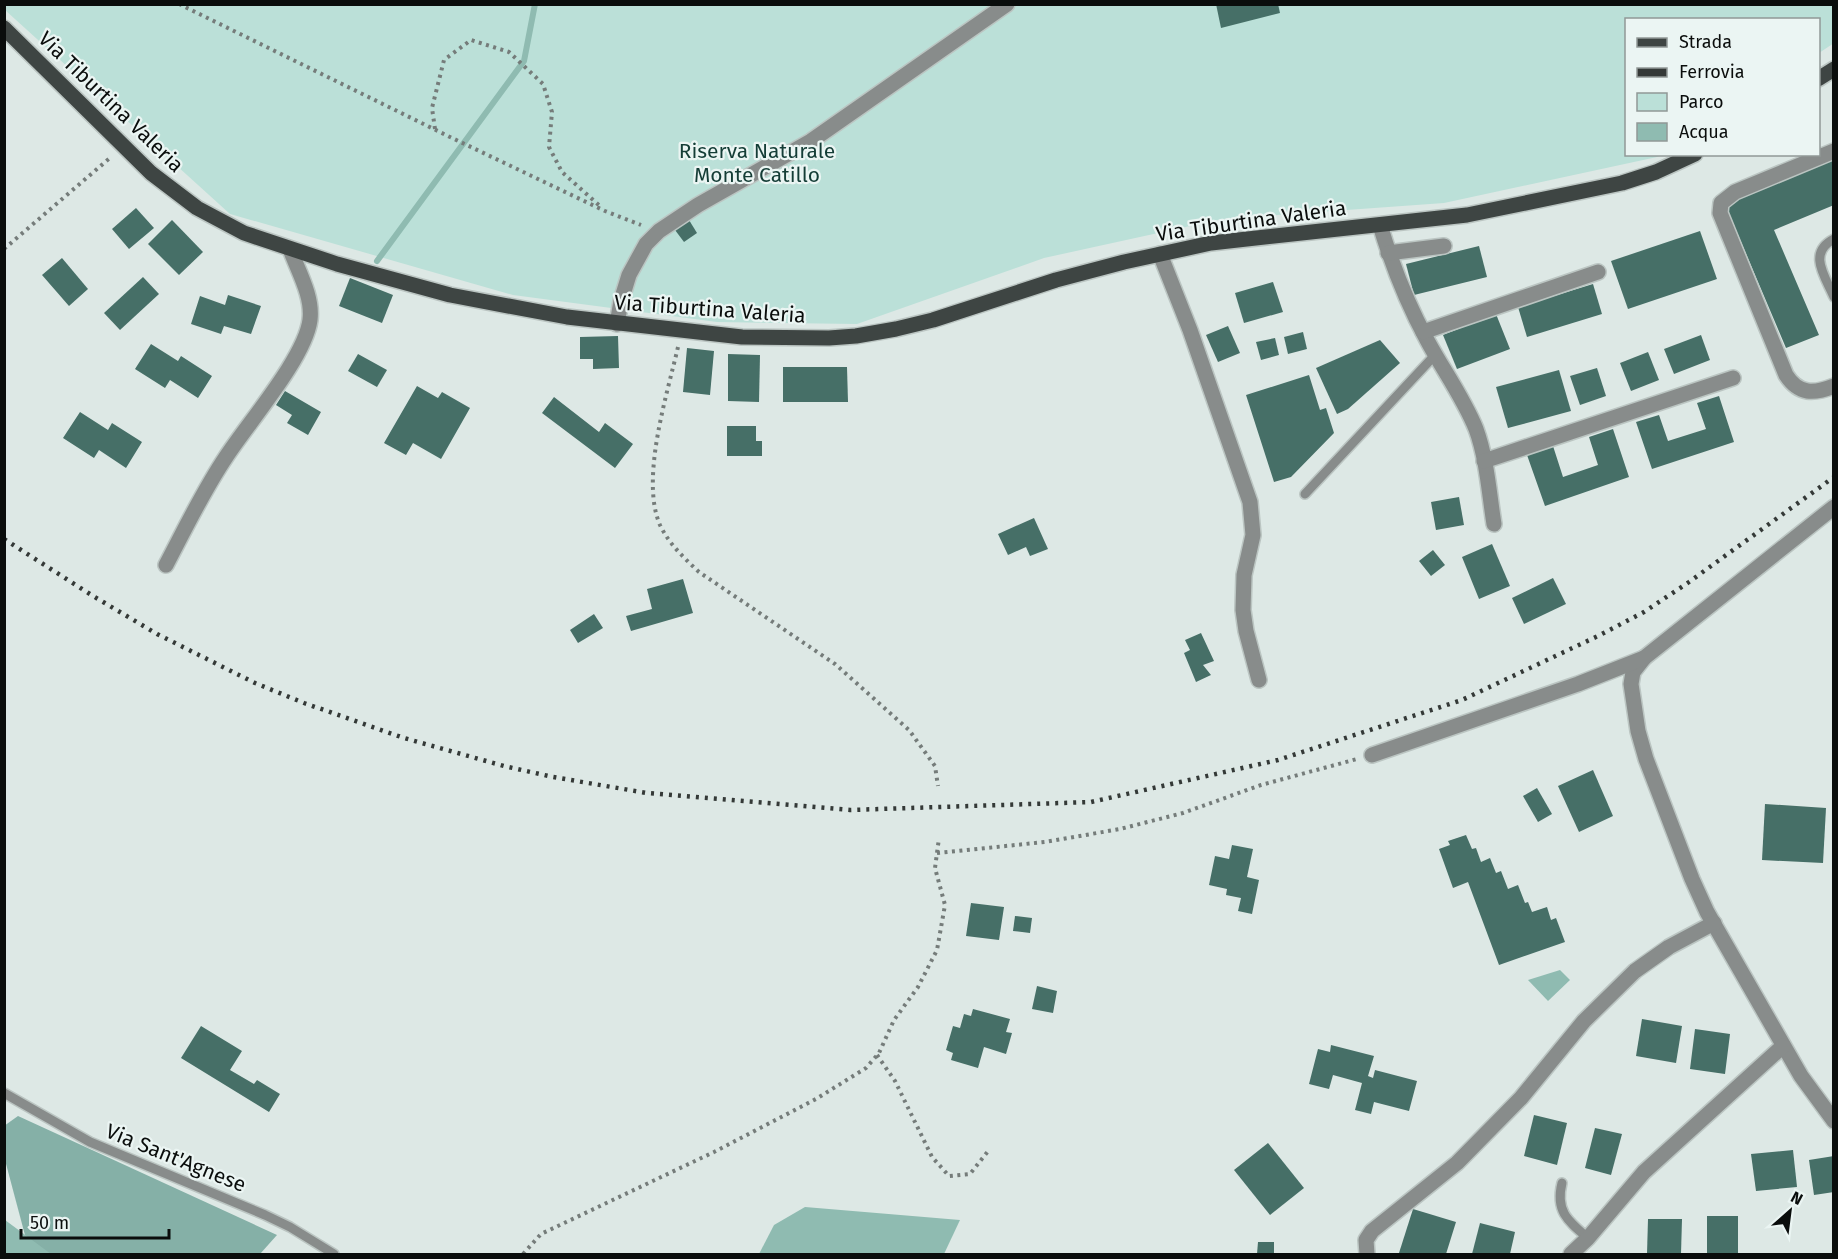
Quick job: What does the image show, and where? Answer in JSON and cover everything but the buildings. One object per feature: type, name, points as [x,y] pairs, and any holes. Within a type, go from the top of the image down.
[{"type":"main road","name":"Via Tiburtina Valeria","points":[[4,28],[123,147],[180,196],[212,217],[244,233],[290,249],[450,295],[559,316],[617,324],[776,339],[856,336],[916,325],[1065,278],[1211,243],[1467,215],[1609,187],[1656,172],[1691,156]]},
{"type":"main road","points":[[1820,78],[1833,69]]},
{"type":"street","points":[[617,324],[629,275],[646,244],[659,231],[698,205],[811,141],[1007,4]]},
{"type":"street","points":[[1833,151],[1735,192],[1721,203],[1720,213],[1786,375],[1795,386],[1810,393],[1833,386]]},
{"type":"street","points":[[1380,225],[1401,289],[1470,414],[1484,461],[1494,524]]},
{"type":"street","points":[[1388,253],[1444,246]]},
{"type":"street","points":[[166,565],[212,478],[287,370],[307,330],[310,319],[308,299],[290,249]]},
{"type":"street","points":[[1160,254],[1190,330],[1250,502],[1252,535],[1243,587],[1243,610],[1259,680]]},
{"type":"street","points":[[1423,332],[1598,272]]},
{"type":"street","points":[[1484,461],[1733,378]]},
{"type":"street","points":[[1833,507],[1644,658],[1633,672],[1631,684],[1642,747],[1692,879],[1783,1046],[1833,1121]]},
{"type":"street","points":[[1372,755],[1578,684],[1644,658]]},
{"type":"street","points":[[1367,1254],[1366,1240],[1372,1231],[1457,1163],[1521,1098],[1584,1021],[1635,971],[1669,946],[1714,923]]},
{"type":"street","points":[[1571,1254],[1588,1238],[1644,1172],[1783,1046]]},
{"type":"lane","points":[[1833,239],[1823,246],[1819,255],[1821,267],[1833,297]]},
{"type":"lane","points":[[1305,494],[1436,355]]},
{"type":"lane","name":"Via Sant'Agnese","points":[[4,1093],[90,1142],[274,1219],[334,1254]]},
{"type":"lane","points":[[1562,1183],[1559,1199],[1562,1209],[1571,1223],[1588,1238]]},
{"type":"path","points":[[179,4],[605,211],[659,231]]},
{"type":"path","points":[[435,130],[432,108],[444,60],[471,40],[508,52],[543,84],[552,112],[549,147],[562,172],[605,211]]},
{"type":"path","points":[[4,249],[123,147]]},
{"type":"path","points":[[682,331],[655,453],[654,497],[658,518],[665,535],[680,554],[699,572],[835,664],[909,730],[935,766],[938,786]]},
{"type":"path","points":[[937,853],[1045,842],[1120,829],[1183,813],[1261,785],[1372,755]]},
{"type":"path","points":[[523,1254],[542,1234],[714,1152],[816,1100],[866,1068],[877,1055],[894,1020],[918,987],[937,950],[945,905],[935,868],[939,838]]},
{"type":"path","points":[[877,1055],[895,1081],[932,1157],[949,1176],[970,1174],[989,1150]]},
{"type":"green space","name":"Riserva Naturale Monte Catillo","points":[[5,4],[1833,4],[1834,43],[1820,52],[1820,18],[1625,18],[1625,156],[1659,156],[1657,157],[1444,203],[1222,219],[1044,258],[857,324],[717,322],[513,295],[230,214],[5,10]]},
{"type":"shaded area","points":[[18,1116],[277,1235],[260,1254],[30,1254],[5,1160],[4,1126]]},
{"type":"water","points":[[1560,970],[1570,980],[1548,1001],[1528,980]]},
{"type":"water","points":[[805,1207],[960,1220],[944,1254],[759,1254],[774,1225]]},
{"type":"water","points":[[5,1220],[51,1254],[5,1254]]},
{"type":"waterway","points":[[377,261],[524,61],[535,4]]},
{"type":"railway","points":[[4,539],[157,634],[255,683],[404,738],[504,766],[647,793],[850,810],[1091,802],[1278,760],[1462,700],[1644,612],[1834,477]]}]
